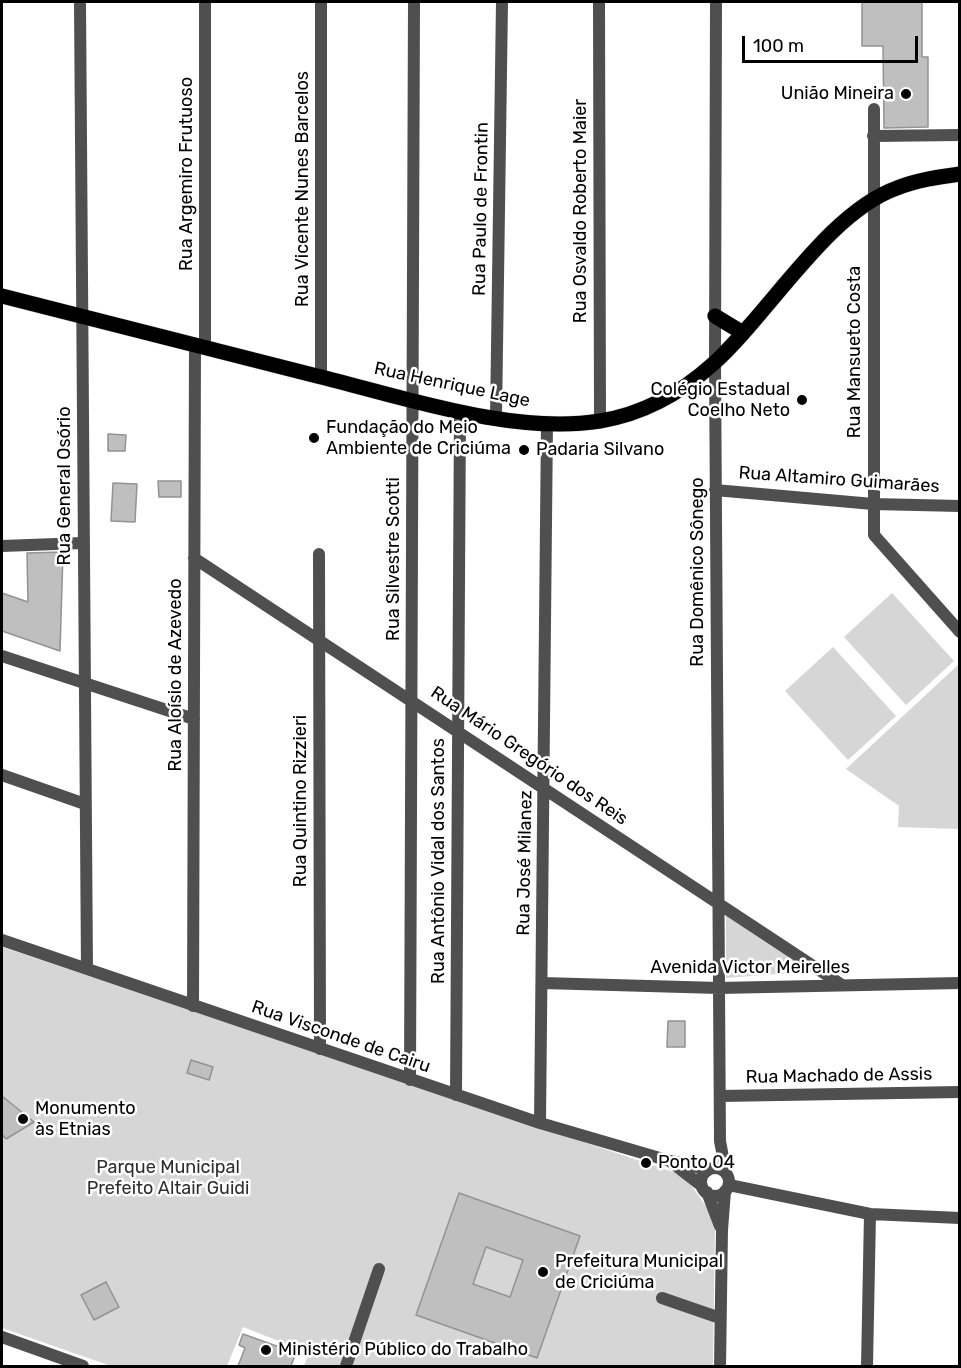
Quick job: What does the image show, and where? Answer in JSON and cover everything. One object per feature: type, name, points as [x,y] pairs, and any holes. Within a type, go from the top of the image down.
[{"type":"main road","name":"Rua Henrique Lage","points":[[2,296],[460,411],[548,423],[600,421],[630,413],[683,388],[715,362],[743,333],[828,237],[874,200],[895,188],[960,174]]},
{"type":"main road","points":[[715,316],[743,333]]},
{"type":"street","name":"Rua General Osório","points":[[80,2],[87,969]]},
{"type":"street","name":"Rua Argemiro Frutuoso","points":[[200,346],[205,2]]},
{"type":"street","name":"Rua Vicente Nunes Barcelos","points":[[321,2],[321,376]]},
{"type":"street","name":"Rua Silvestre Scotti","points":[[410,1080],[414,2]]},
{"type":"street","name":"Rua Paulo de Frontin","points":[[496,417],[502,2]]},
{"type":"street","name":"Rua Osvaldo Roberto Maier","points":[[599,2],[600,421]]},
{"type":"street","name":"Rua Domênico Sônego","points":[[716,4],[715,362],[720,1142],[727,1183],[722,1230],[720,1366]]},
{"type":"street","name":"Rua Mansueto Costa","points":[[874,109],[874,535],[960,632]]},
{"type":"street","points":[[873,136],[960,135]]},
{"type":"street","name":"Rua Aloísio de Azevedo","points":[[193,1006],[194,558],[200,346]]},
{"type":"street","name":"Rua Antônio Vidal dos Santos","points":[[456,1095],[460,411]]},
{"type":"street","name":"Rua José Milanez","points":[[540,1123],[548,423]]},
{"type":"street","name":"Rua Altamiro Guimarães","points":[[716,490],[873,504],[960,506]]},
{"type":"street","points":[[2,546],[83,543]]},
{"type":"street","name":"Rua Quintino Rizzieri","points":[[319,554],[320,1049]]},
{"type":"street","name":"Rua Mário Gregório dos Reis","points":[[194,558],[412,699],[458,732],[842,986]]},
{"type":"street","points":[[2,656],[194,719]]},
{"type":"street","points":[[2,774],[86,804]]},
{"type":"street","name":"Rua Visconde de Cairu","points":[[2,940],[540,1123],[708,1170]]},
{"type":"street","name":"Avenida Victor Meirelles","points":[[542,984],[719,988],[960,983]]},
{"type":"street","name":"Rua Machado de Assis","points":[[720,1096],[960,1092]]},
{"type":"street","name":"Rua Domênico Sônego","points":[[708,1170],[720,1142]]},
{"type":"street","name":"Rua Visconde de Cairu","points":[[670,1161],[704,1189]]},
{"type":"street","points":[[727,1183],[718,1195],[704,1189],[702,1177],[708,1170],[718,1168],[727,1183],[870,1214],[960,1218]]},
{"type":"street","name":"Rua Domênico Sônego","points":[[704,1189],[722,1230]]},
{"type":"street","points":[[867,1366],[870,1214]]},
{"type":"street","points":[[346,1366],[379,1269]]},
{"type":"street","points":[[662,1298],[720,1318]]},
{"type":"street","points":[[2,1337],[83,1366]]},
{"type":"green space","points":[[892,593],[954,661],[906,705],[844,637]]},
{"type":"green space","points":[[833,647],[896,716],[848,760],[785,691]]},
{"type":"green space","points":[[959,664],[959,829],[898,827],[899,806],[846,769]]},
{"type":"green space","points":[[726,913],[815,971],[726,978]]},
{"type":"green space","name":"Parque Municipal Prefeito Altair Guidi","points":[[2,947],[682,1175],[714,1218],[713,1366],[304,1366],[309,1353],[243,1327],[227,1366],[111,1366],[2,1328]]},
{"type":"building","points":[[862,2],[922,2],[922,57],[928,57],[928,127],[884,128],[883,46],[862,46]]},
{"type":"building","points":[[108,434],[126,435],[125,451],[108,451]]},
{"type":"building","points":[[158,481],[181,481],[181,497],[159,497]]},
{"type":"building","points":[[113,483],[137,484],[135,522],[111,521]]},
{"type":"building","points":[[63,552],[60,651],[2,631],[2,593],[28,602],[27,553]]},
{"type":"building","points":[[668,1021],[685,1021],[685,1047],[667,1047]]},
{"type":"building","points":[[191,1060],[213,1067],[209,1080],[187,1073]]},
{"type":"building","name":"Monumento às Etnias","points":[[2,1096],[34,1122],[6,1139],[2,1134]]},
{"type":"building","name":"Prefeitura Municipal de Criciúma","points":[[459,1193],[580,1236],[537,1358],[416,1315]],"holes":[[[486,1247],[523,1260],[510,1297],[473,1284]]]},
{"type":"building","points":[[106,1282],[119,1307],[94,1320],[81,1295]]},
{"type":"building","name":"Ministério Público do Trabalho","points":[[243,1334],[296,1353],[291,1366],[238,1366],[245,1348],[239,1345]]},
{"type":"place","name":"União Mineira","points":[[906,94]]},
{"type":"place","name":"Colégio Estadual Coelho Neto","points":[[802,400]]},
{"type":"place","name":"Fundação do Meio Ambiente de Criciúma","points":[[314,438]]},
{"type":"place","name":"Padaria Silvano","points":[[524,450]]},
{"type":"place","name":"Monumento às Etnias","points":[[23,1119]]},
{"type":"place","name":"Ponto 04","points":[[646,1163]]},
{"type":"place","name":"Prefeitura Municipal de Criciúma","points":[[543,1272]]},
{"type":"place","name":"Ministério Público do Trabalho","points":[[266,1350]]}]
